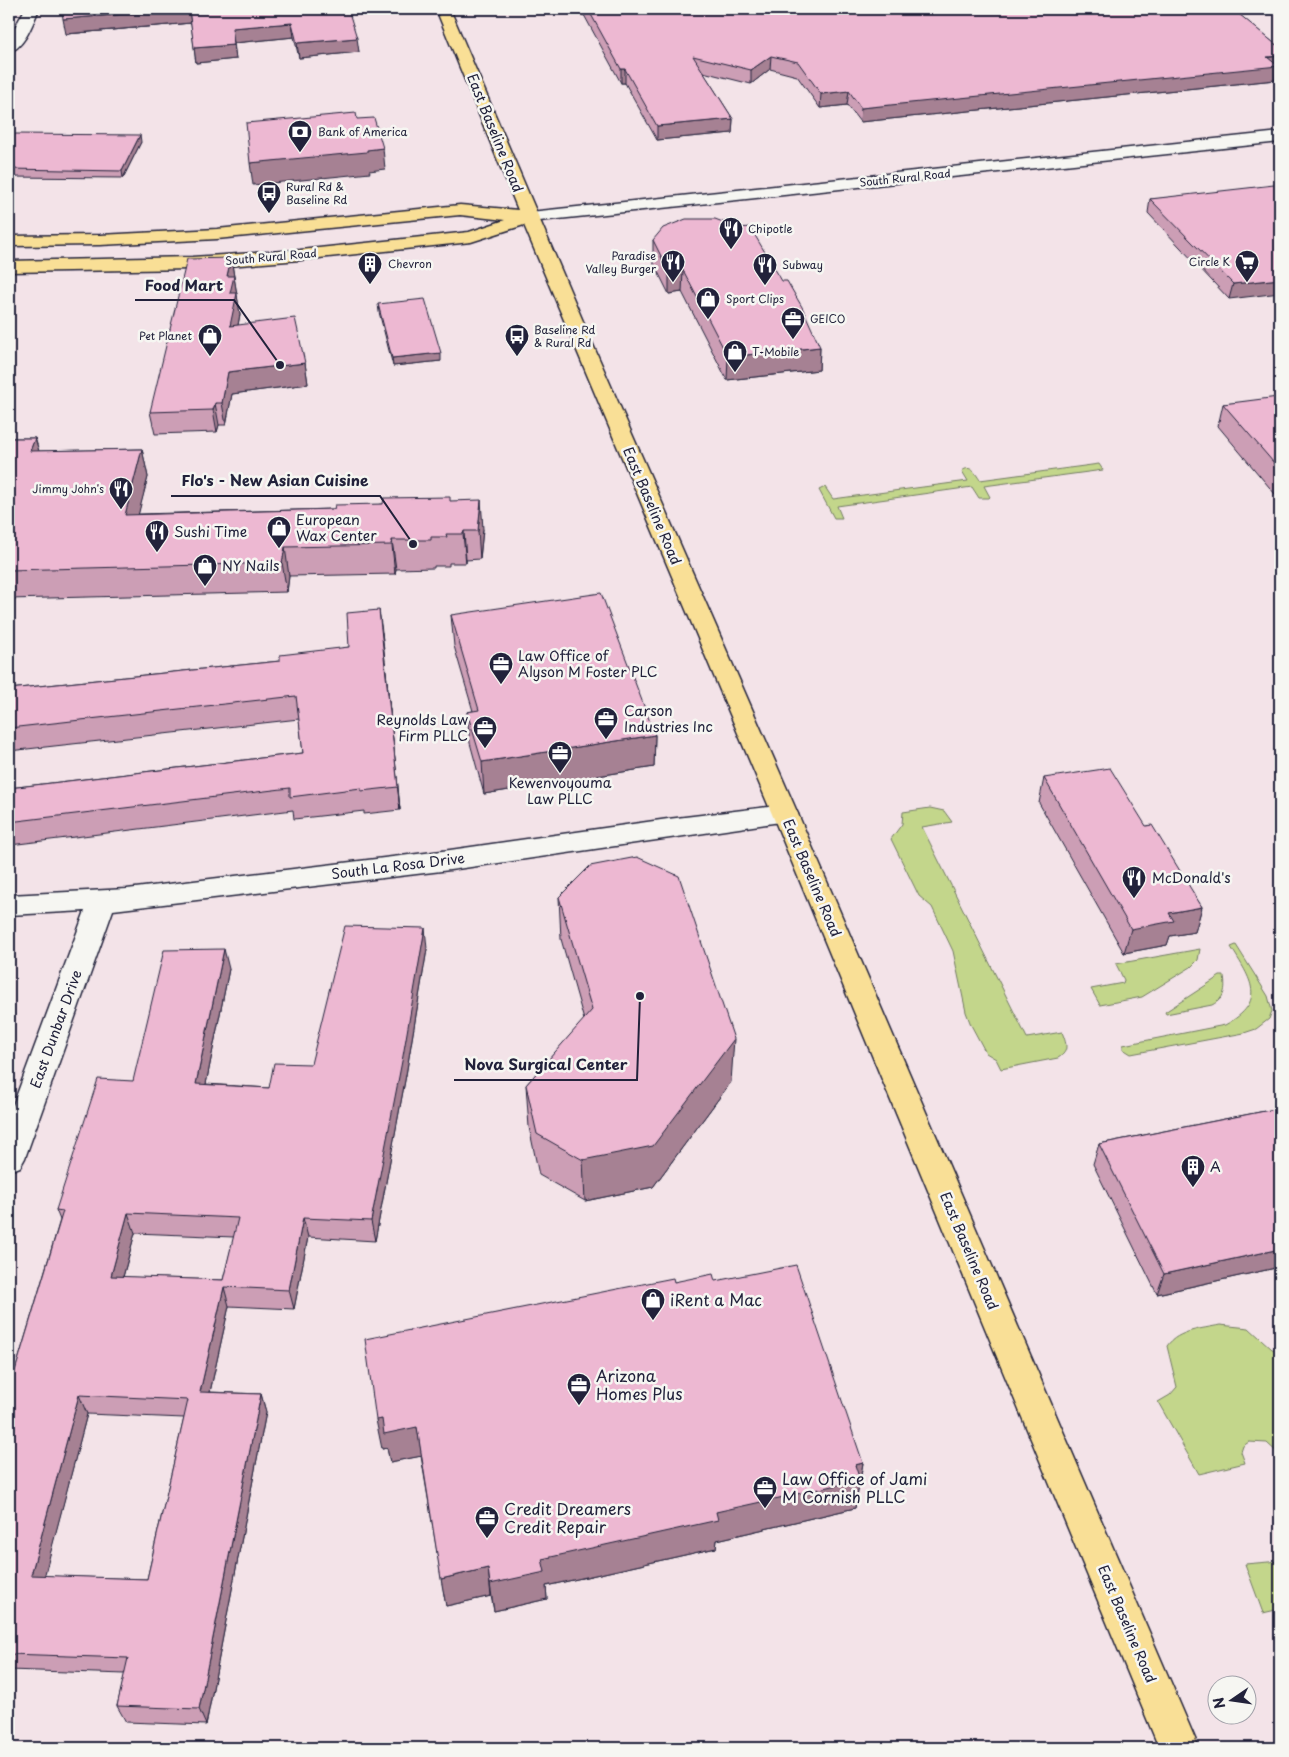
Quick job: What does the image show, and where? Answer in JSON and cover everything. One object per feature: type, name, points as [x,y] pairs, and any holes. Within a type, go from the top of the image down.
[{"type":"main road","name":"East Baseline Road","points":[[443,9],[1179,1748]]},
{"type":"main road","name":"South Rural Road","points":[[9,241],[100,240],[217,234],[460,210],[530,217]]},
{"type":"main road","name":"South Rural Road","points":[[9,267],[192,263],[300,255],[471,237],[530,217]]},
{"type":"street","points":[[9,47],[19,35],[32,9]]},
{"type":"street","name":"South Rural Road","points":[[530,217],[1280,137]]},
{"type":"street","name":"South La Rosa Drive","points":[[9,905],[127,899],[434,862],[677,827],[785,814]]},
{"type":"street","name":"East Dunbar Drive","points":[[9,1158],[103,900]]},
{"type":"green space","points":[[1099,464],[1103,470],[984,486],[989,498],[979,498],[972,487],[837,506],[842,518],[834,518],[819,490],[825,487],[833,499],[968,481],[962,471],[968,468],[980,480]]},
{"type":"green space","points":[[930,808],[944,811],[952,822],[922,827],[1027,1038],[1062,1032],[1066,1043],[1066,1050],[1058,1058],[1001,1069],[996,1059],[986,1053],[971,1025],[966,1012],[953,951],[932,907],[919,896],[891,839],[902,824],[903,812]]},
{"type":"green space","points":[[1236,945],[1268,996],[1272,1011],[1269,1019],[1256,1029],[1244,1033],[1131,1054],[1123,1049],[1123,1045],[1225,1025],[1238,1016],[1247,1007],[1252,989],[1245,970],[1231,947]]},
{"type":"green space","points":[[1200,949],[1198,960],[1191,967],[1142,997],[1100,1005],[1091,989],[1123,983],[1124,980],[1116,964]]},
{"type":"green space","points":[[1220,976],[1224,976],[1224,993],[1212,1005],[1166,1014],[1165,1012]]},
{"type":"green space","points":[[1220,1325],[1249,1328],[1272,1349],[1280,1351],[1280,1455],[1267,1443],[1249,1442],[1243,1446],[1241,1452],[1245,1463],[1199,1474],[1158,1402],[1170,1395],[1177,1387],[1167,1346],[1184,1333]]},
{"type":"green space","points":[[1280,1561],[1280,1609],[1263,1613],[1245,1564]]},
{"type":"building","points":[[62,9],[189,9],[63,19]]},
{"type":"building","points":[[189,9],[348,9],[357,38],[297,43],[292,23],[232,28],[234,45],[194,48]]},
{"type":"building","points":[[588,9],[1233,9],[1280,48],[1280,56],[1267,57],[1278,66],[861,108],[849,91],[821,94],[798,62],[771,56],[751,70],[693,56],[733,119],[657,126],[625,69],[621,69]]},
{"type":"building","points":[[356,113],[357,119],[374,118],[383,148],[367,150],[367,152],[250,163],[246,123]]},
{"type":"building","points":[[15,134],[140,135],[122,171],[9,169],[9,144]]},
{"type":"building","points":[[1274,185],[1280,191],[1280,279],[1233,284],[1150,199]]},
{"type":"building","points":[[686,219],[715,219],[739,228],[750,227],[782,281],[787,281],[802,307],[820,347],[728,357],[683,270],[669,272],[653,240],[663,228]]},
{"type":"building","points":[[231,258],[227,276],[234,276],[230,293],[237,293],[230,326],[295,318],[305,363],[228,372],[222,403],[215,403],[213,410],[150,412],[187,259]]},
{"type":"building","name":"Chevron","points":[[425,299],[441,353],[392,358],[378,304]]},
{"type":"building","points":[[1278,397],[1280,399],[1280,470],[1223,404]]},
{"type":"building","points":[[9,438],[35,438],[30,451],[142,449],[125,515],[334,509],[335,505],[383,504],[384,498],[450,497],[450,501],[481,500],[478,531],[464,531],[463,534],[446,534],[447,537],[431,537],[431,540],[392,540],[392,545],[285,547],[282,563],[9,570]]},
{"type":"building","points":[[601,593],[655,735],[482,762],[467,712],[479,710],[451,615]]},
{"type":"building","points":[[379,610],[398,787],[361,791],[361,788],[290,797],[290,788],[9,822],[9,788],[303,753],[296,696],[9,728],[9,689],[280,661],[280,655],[349,647],[347,613]]},
{"type":"building","name":"McDonald's","points":[[1110,768],[1146,826],[1152,825],[1202,907],[1169,913],[1174,921],[1131,929],[1044,778]]},
{"type":"building","points":[[637,857],[679,876],[734,1039],[653,1146],[583,1160],[537,1134],[526,1085],[592,1010],[559,897],[590,866]]},
{"type":"building","points":[[345,926],[425,928],[403,1056],[371,1221],[303,1218],[289,1290],[224,1287],[200,1392],[261,1394],[199,1709],[117,1706],[128,1658],[9,1654],[9,1391],[63,1211],[56,1210],[98,1079],[133,1081],[164,950],[224,949],[196,1084],[269,1088],[274,1063],[311,1064]],"holes":[[[128,1213],[238,1218],[223,1280],[111,1276]],[[79,1395],[188,1400],[147,1579],[31,1575]]]},
{"type":"building","name":"A","points":[[1280,1108],[1280,1249],[1164,1274],[1099,1144]]},
{"type":"building","points":[[796,1265],[863,1463],[855,1465],[860,1480],[716,1512],[718,1520],[542,1559],[545,1572],[490,1584],[488,1568],[441,1579],[417,1427],[384,1434],[382,1419],[376,1420],[365,1339],[673,1278],[674,1282],[713,1274],[715,1281]]},
{"type":"place","name":"Bank of America","points":[[300,153]]},
{"type":"place","name":"Rural Rd & Baseline Rd","points":[[269,214]]},
{"type":"place","name":"Chipotle","points":[[731,250]]},
{"type":"place","name":"Paradise Valley Burger","points":[[673,283]]},
{"type":"place","name":"Circle K","points":[[1247,283]]},
{"type":"place","name":"Chevron","points":[[370,285]]},
{"type":"place","name":"Subway","points":[[765,286]]},
{"type":"place","name":"Sport Clips","points":[[708,320]]},
{"type":"place","name":"GEICO","points":[[793,340]]},
{"type":"place","name":"Pet Planet","points":[[210,357]]},
{"type":"place","name":"Baseline Rd & Rural Rd","points":[[517,357]]},
{"type":"place","name":"Food Mart","points":[[280,365]]},
{"type":"place","name":"T-Mobile","points":[[735,373]]},
{"type":"place","name":"Jimmy John's","points":[[121,510]]},
{"type":"place","name":"Flo's - New Asian Cuisine","points":[[413,544]]},
{"type":"place","name":"European Wax Center","points":[[279,549]]},
{"type":"place","name":"Sushi Time","points":[[157,553]]},
{"type":"place","name":"NY Nails","points":[[205,587]]},
{"type":"place","name":"Law Office of Alyson M Foster PLC","points":[[501,685]]},
{"type":"place","name":"Carson Industries Inc","points":[[606,740]]},
{"type":"place","name":"Reynolds Law Firm PLLC","points":[[485,749]]},
{"type":"place","name":"Kewenvoyouma Law PLLC","points":[[560,774]]},
{"type":"place","name":"McDonald's","points":[[1134,899]]},
{"type":"place","name":"Nova Surgical Center","points":[[640,996]]},
{"type":"place","name":"A","points":[[1193,1188]]},
{"type":"place","name":"iRent a Mac","points":[[653,1321]]},
{"type":"place","name":"Arizona Homes Plus","points":[[579,1406]]},
{"type":"place","name":"Law Office of Jami M Cornish PLLC","points":[[765,1509]]},
{"type":"place","name":"Credit Dreamers Credit Repair","points":[[487,1539]]}]
